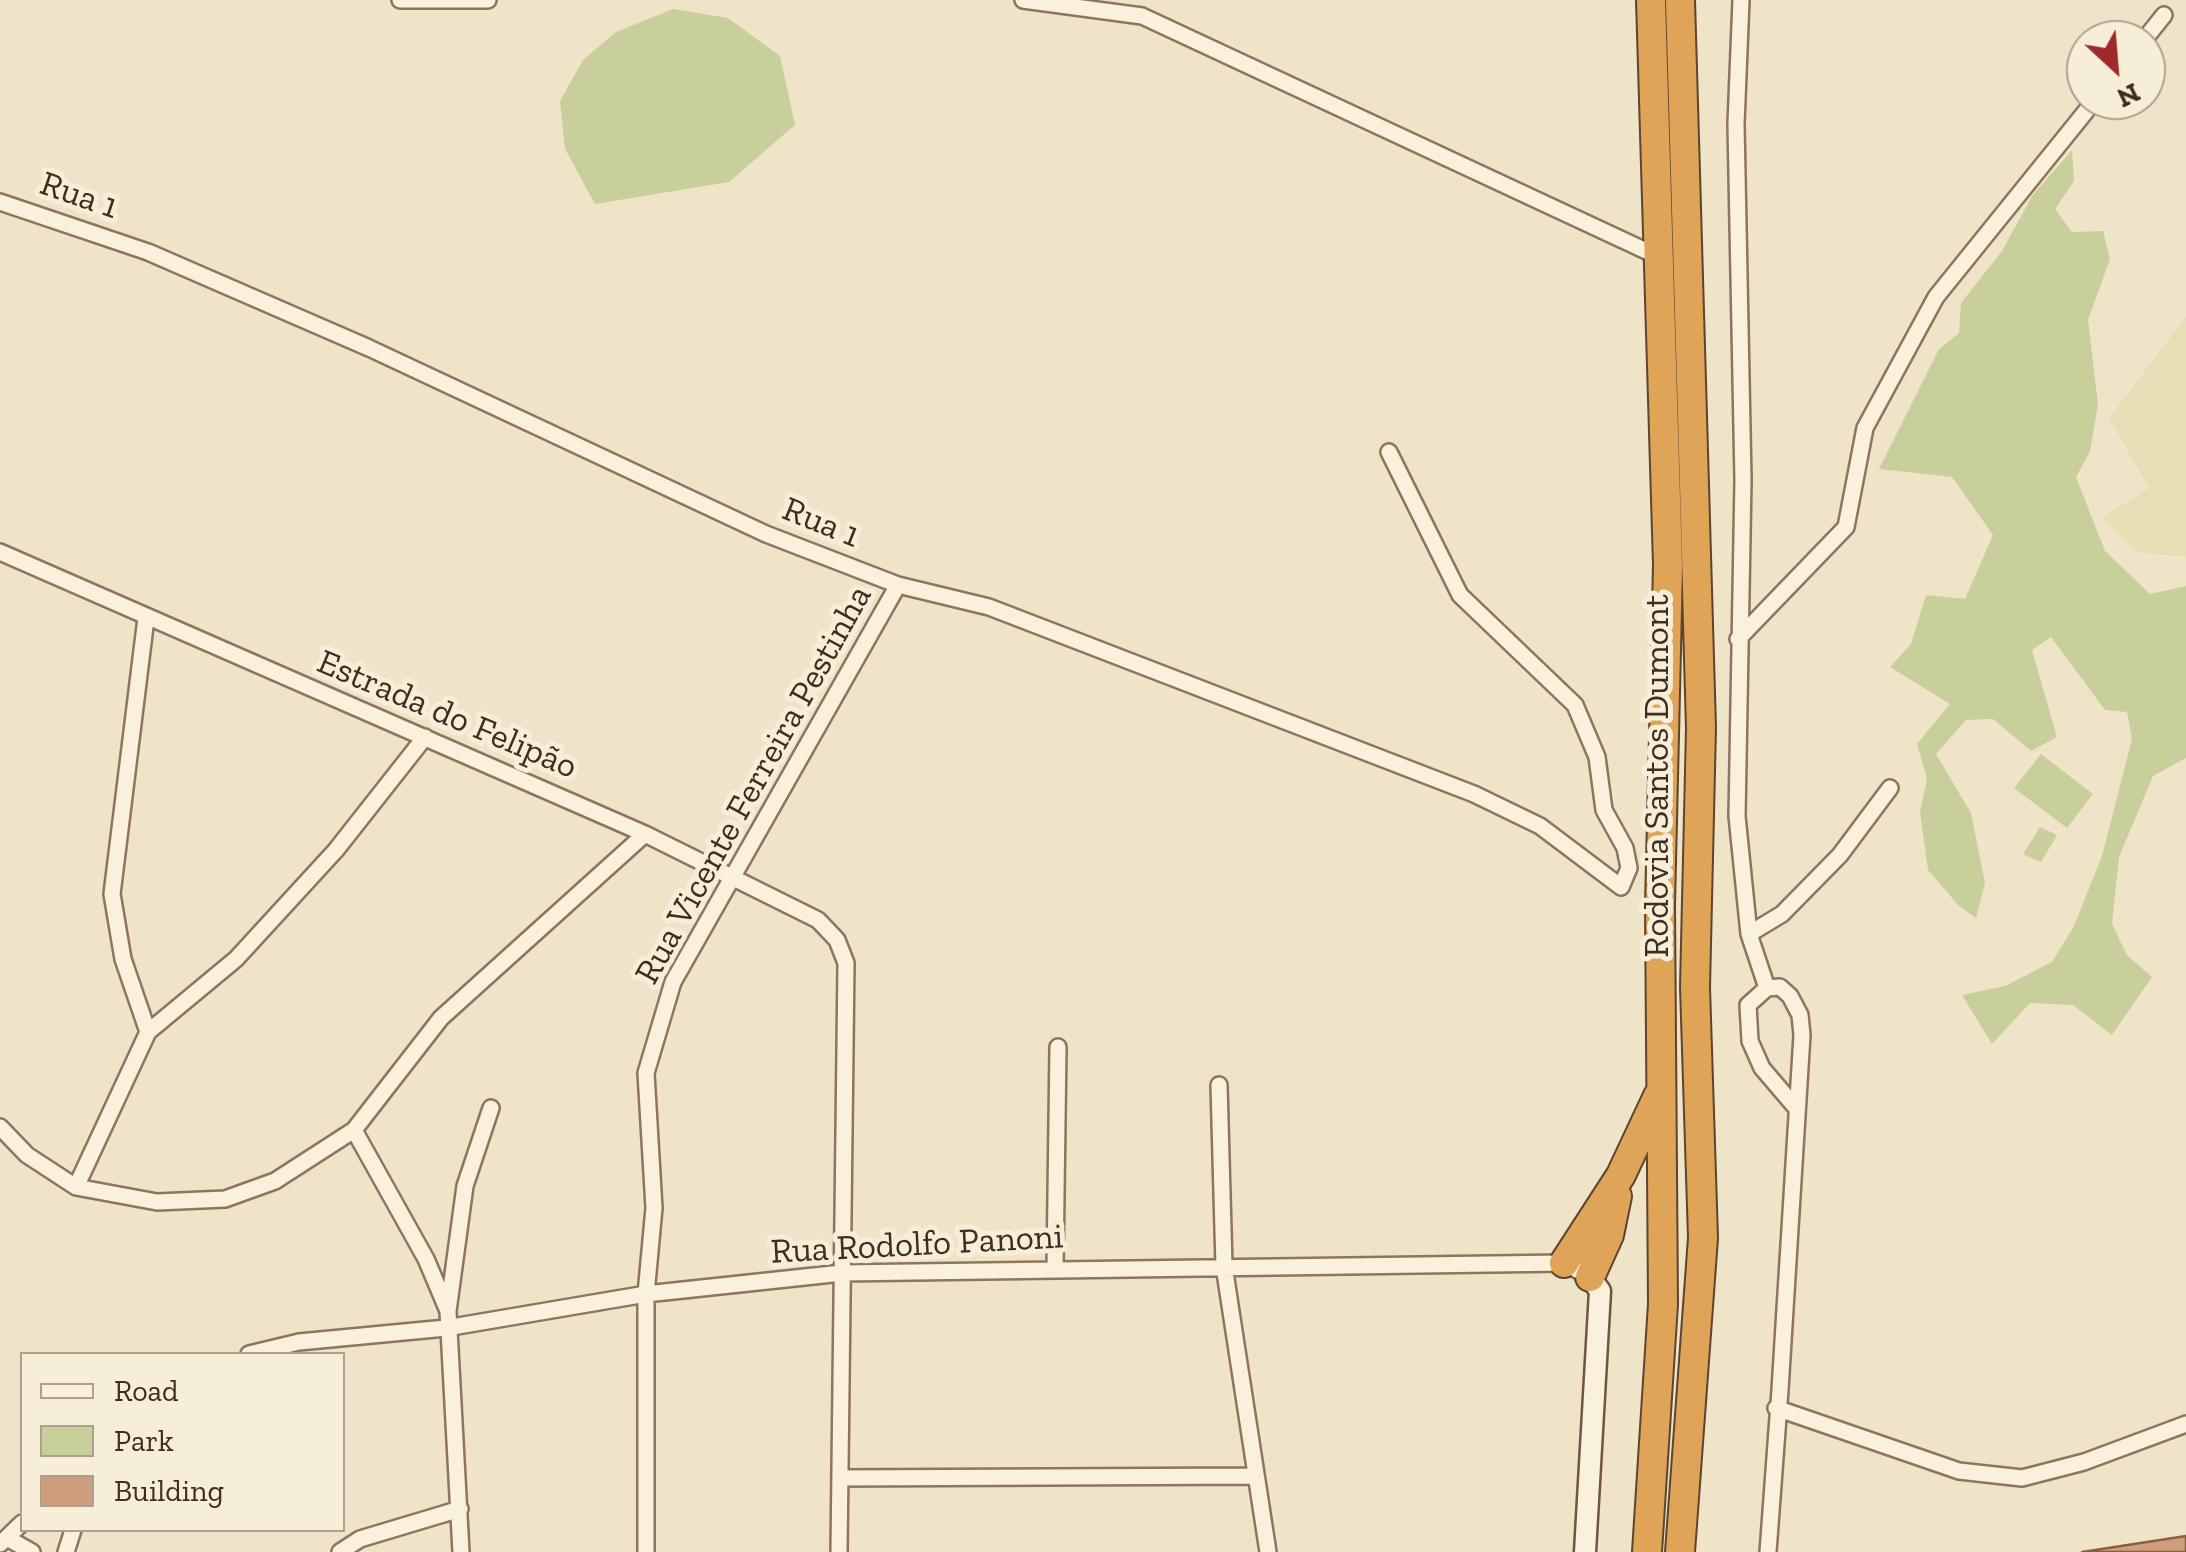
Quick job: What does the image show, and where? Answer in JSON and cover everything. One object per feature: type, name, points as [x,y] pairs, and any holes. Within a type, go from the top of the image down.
[{"type":"highway","name":"Rodovia Santos Dumont","points":[[1648,1552],[1662,1304],[1660,905],[1668,565],[1651,0]]},
{"type":"highway","name":"Rodovia Santos Dumont","points":[[1680,0],[1700,728],[1694,988],[1702,1238],[1680,1552]]},
{"type":"highway","points":[[1564,1263],[1621,1175],[1662,1085]]},
{"type":"highway","points":[[1590,1277],[1609,1235],[1621,1175]]},
{"type":"street","points":[[400,0],[488,0]]},
{"type":"street","points":[[1022,0],[1142,16],[1657,256]]},
{"type":"street","points":[[1741,0],[1736,21],[1742,480],[1737,816],[1749,934],[1767,988]]},
{"type":"street","points":[[2160,20],[2164,15]]},
{"type":"street","points":[[1738,639],[1846,527],[1865,428],[1936,297],[2079,120]]},
{"type":"street","name":"Rua 1","points":[[0,202],[165,259],[369,348],[766,534],[898,585],[989,607],[1474,794],[1540,826],[1621,887],[1629,868],[1625,848],[1604,810],[1598,757],[1575,705],[1460,595],[1389,452]]},
{"type":"street","name":"Estrada do Felipão","points":[[0,552],[645,834],[730,880],[818,920],[837,940],[846,963],[842,1273]]},
{"type":"street","name":"Rua Vicente Ferreira Pestinha","points":[[646,1552],[646,1294],[654,1208],[646,1073],[669,992],[898,585]]},
{"type":"street","points":[[146,618],[112,894],[123,959],[148,1032]]},
{"type":"street","points":[[76,1188],[148,1032],[236,959],[336,850],[425,737]]},
{"type":"street","points":[[1749,934],[1782,914],[1840,855],[1890,788]]},
{"type":"street","points":[[0,1127],[27,1154],[76,1188],[157,1202],[225,1198],[275,1180],[354,1130],[440,1018],[645,834]]},
{"type":"street","points":[[1768,1552],[1797,1109],[1800,1014],[1780,987],[1767,988],[1748,1005],[1750,1041],[1770,1080],[1797,1109]]},
{"type":"street","points":[[1055,1268],[1058,1047]]},
{"type":"street","points":[[1218,1085],[1224,1266],[1268,1552]]},
{"type":"street","points":[[461,1552],[447,1319],[466,1186],[491,1108]]},
{"type":"street","points":[[354,1130],[426,1258],[447,1319]]},
{"type":"street","name":"Rua Rodolfo Panoni","points":[[257,1352],[447,1319],[842,1273],[1564,1263],[1590,1277]]},
{"type":"street","points":[[839,1552],[842,1273]]},
{"type":"street","points":[[1585,1552],[1600,1291],[1590,1277]]},
{"type":"street","points":[[1776,1408],[1959,1471],[2022,1478],[2084,1462],[2186,1424]]},
{"type":"street","points":[[841,1478],[1256,1476]]},
{"type":"street","points":[[340,1552],[360,1538],[460,1509]]},
{"type":"street","points":[[4,1541],[32,1552]]},
{"type":"shaded area","points":[[2186,317],[2186,557],[2136,552],[2102,518],[2149,488],[2109,418]]},
{"type":"green space","points":[[673,9],[728,18],[780,56],[795,125],[729,182],[595,204],[565,149],[560,101],[583,60],[616,32]]},
{"type":"green space","points":[[2072,150],[2074,181],[2055,209],[2072,232],[2103,231],[2110,259],[2088,320],[2098,404],[2090,451],[2076,477],[2105,551],[2150,594],[2186,586],[2186,758],[2153,776],[2119,857],[2112,924],[2127,955],[2152,977],[2112,1035],[2073,1005],[2030,1003],[1992,1044],[1962,995],[2005,986],[2052,962],[2074,926],[2102,856],[2132,739],[2127,712],[2105,710],[2051,637],[2032,650],[2057,737],[2031,751],[1993,719],[1966,720],[1936,754],[1971,813],[1985,883],[1976,918],[1959,906],[1928,870],[1920,812],[1927,779],[1917,744],[1950,704],[1890,667],[1911,644],[1926,595],[1965,599],[1993,535],[1952,477],[1879,469],[1939,349],[1959,333],[1961,303],[2002,251],[2032,196]]},
{"type":"green space","points":[[2041,754],[2093,794],[2067,828],[2014,788]]},
{"type":"green space","points":[[2040,827],[2057,835],[2041,862],[2023,854]]},
{"type":"building","points":[[2186,1536],[2186,1552],[2082,1552]]}]
